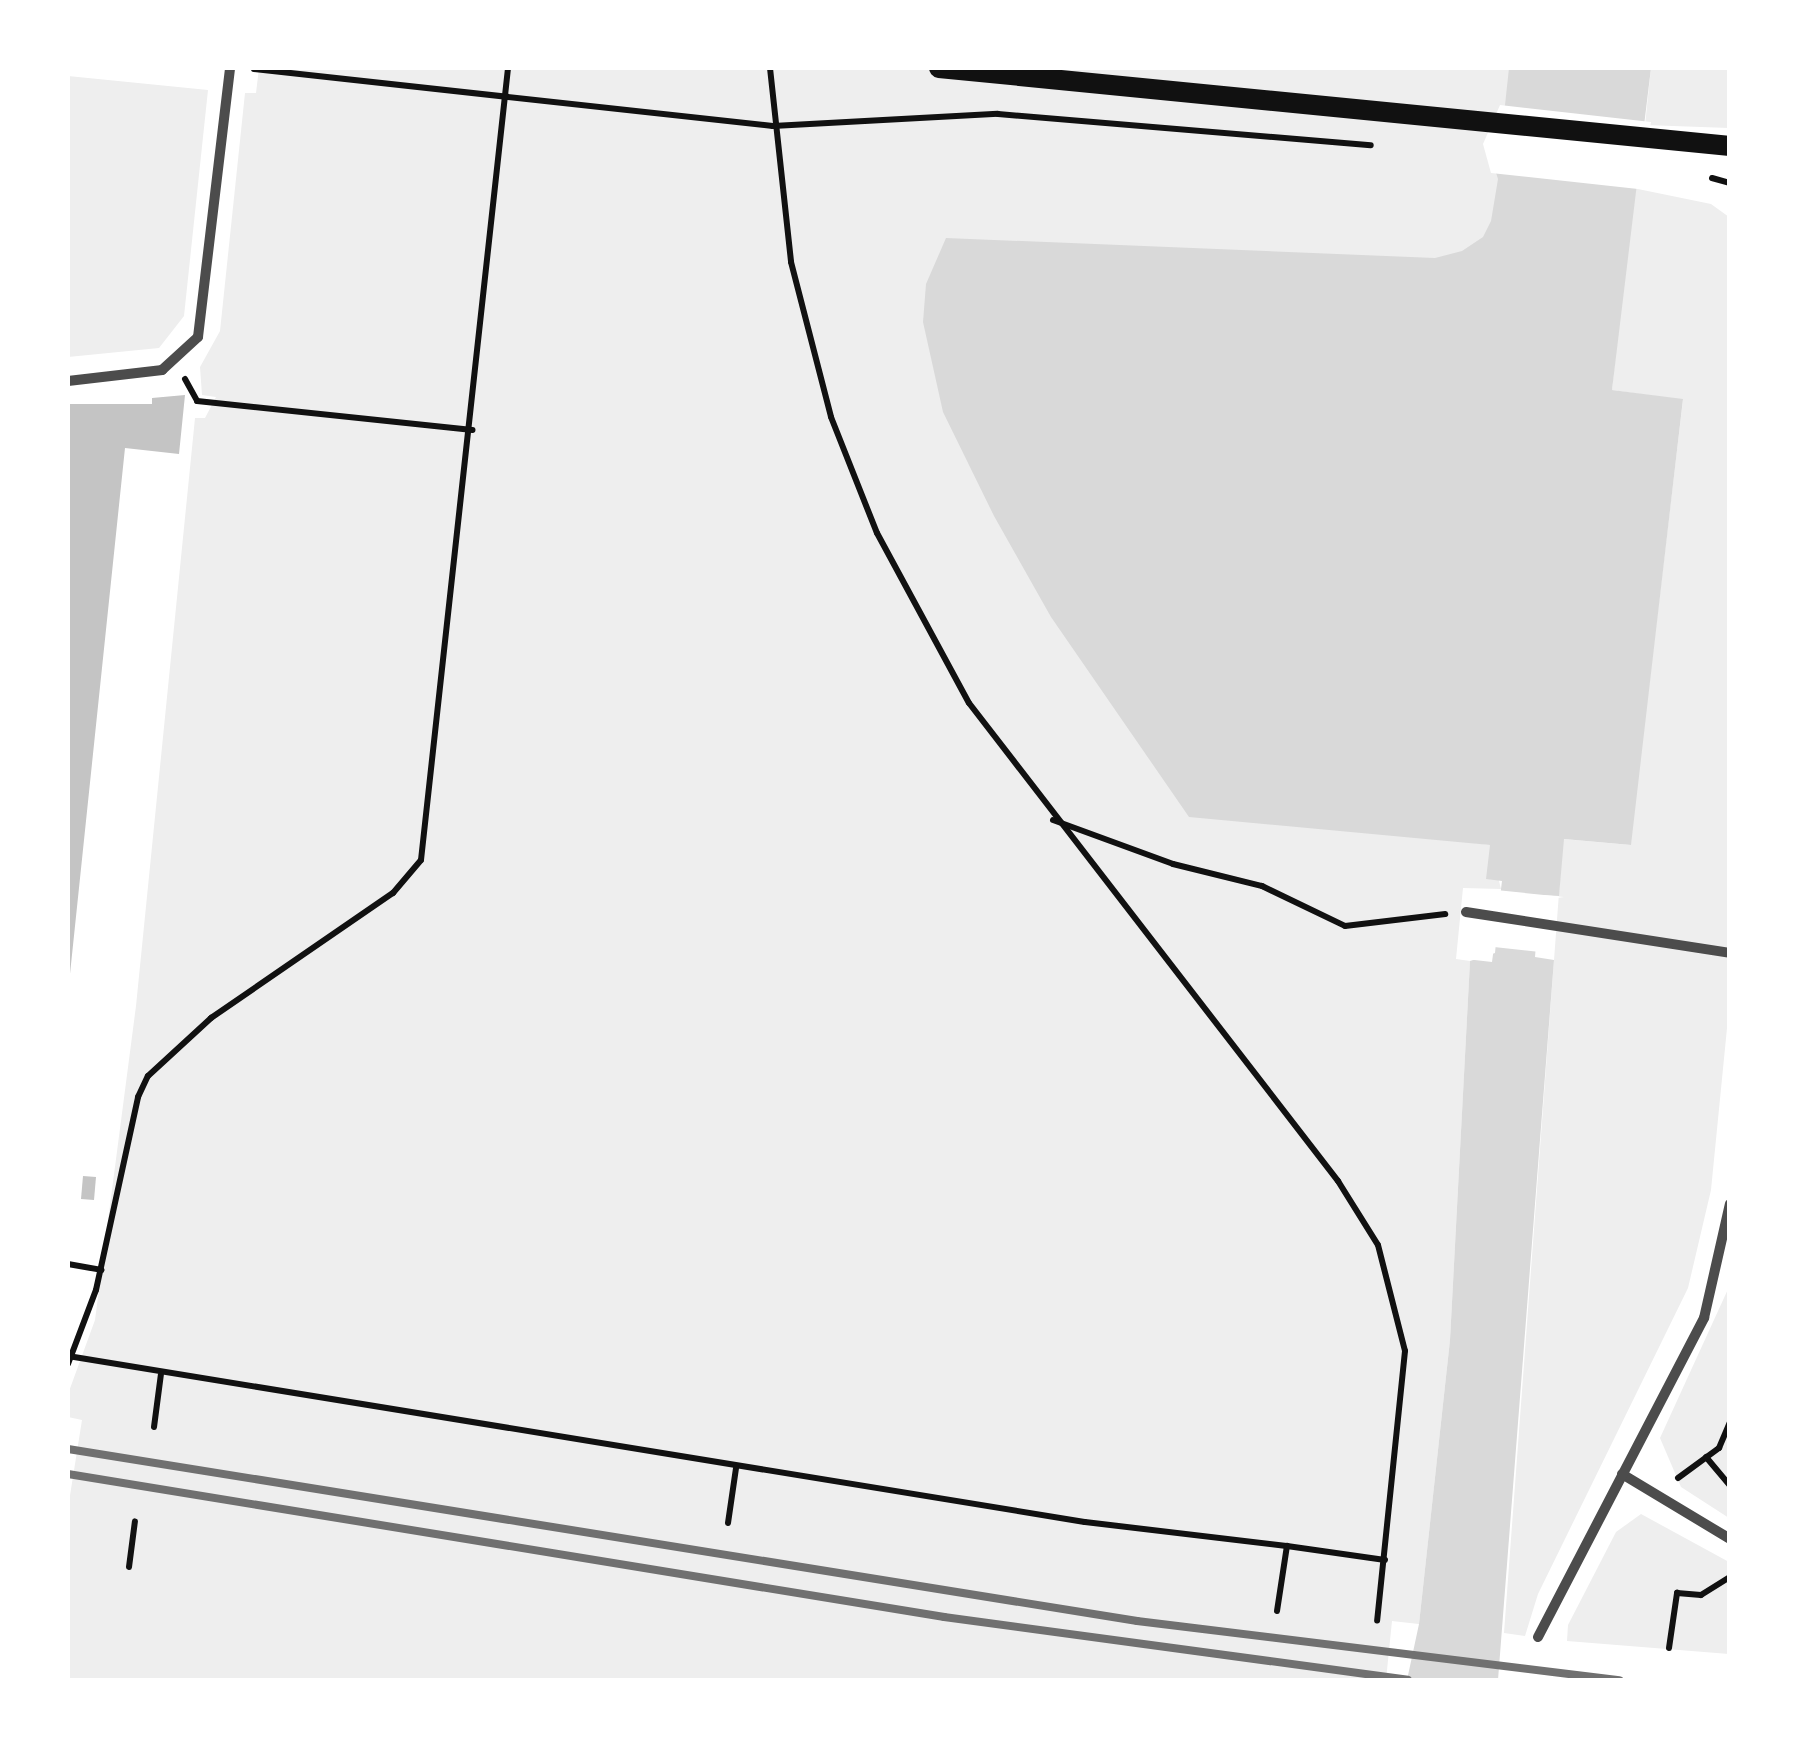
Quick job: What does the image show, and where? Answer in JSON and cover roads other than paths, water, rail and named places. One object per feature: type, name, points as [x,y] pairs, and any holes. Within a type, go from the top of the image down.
[{"type":"main road","points":[[939,68],[1730,146]]},
{"type":"street","points":[[68,381],[162,370],[198,337],[234,68]]},
{"type":"street","points":[[1466,912],[1730,953]]},
{"type":"street","points":[[1538,1637],[1704,1318],[1730,1204]]},
{"type":"street","points":[[1622,1474],[1730,1539]]},
{"type":"railway","points":[[68,1449],[1137,1621],[1619,1680]]},
{"type":"railway","points":[[68,1474],[944,1617],[1408,1680]]}]
